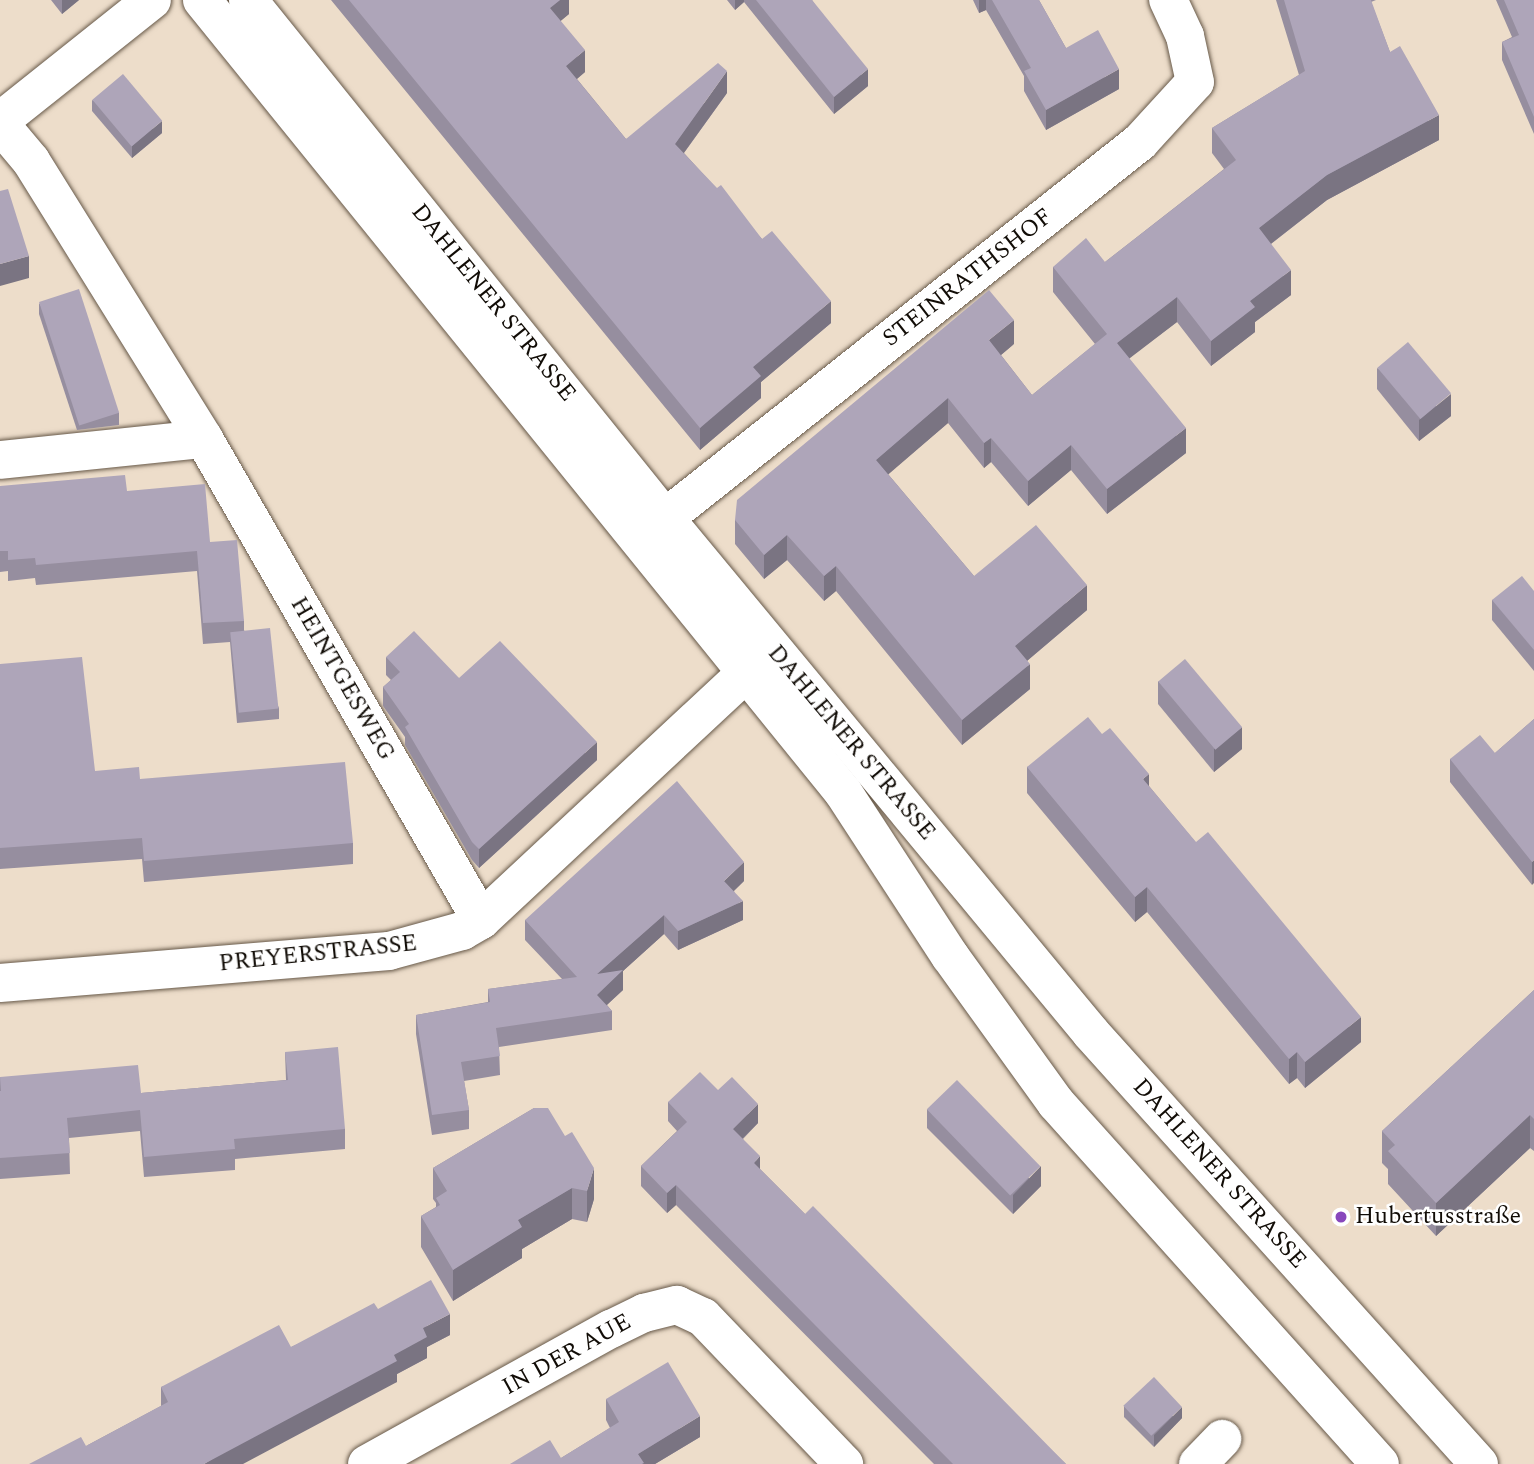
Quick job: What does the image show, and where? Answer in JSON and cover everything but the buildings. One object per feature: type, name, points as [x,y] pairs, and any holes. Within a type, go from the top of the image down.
[{"type":"main road","name":"HEINTGESWEG","points":[[152,0],[0,122],[31,161],[204,439],[481,919]]},
{"type":"main road","name":"DAHLENER STRASSE","points":[[202,0],[843,792],[950,956],[1056,1103],[1380,1464]]},
{"type":"main road","name":"DAHLENER STRASSE","points":[[248,0],[665,518],[1091,1033],[1483,1462]]},
{"type":"main road","name":"STEINRATHSHOF","points":[[665,518],[1140,142],[1195,82],[1185,36],[1168,0]]},
{"type":"main road","points":[[0,460],[204,439]]},
{"type":"main road","name":"PREYERSTRASSE","points":[[0,983],[389,951],[441,938],[481,919],[745,674]]},
{"type":"main road","name":"IN DER AUE","points":[[367,1464],[611,1329],[644,1313],[677,1305],[703,1317],[844,1464]]},
{"type":"place","name":"Hubertusstraße","points":[[1341,1217]]}]
